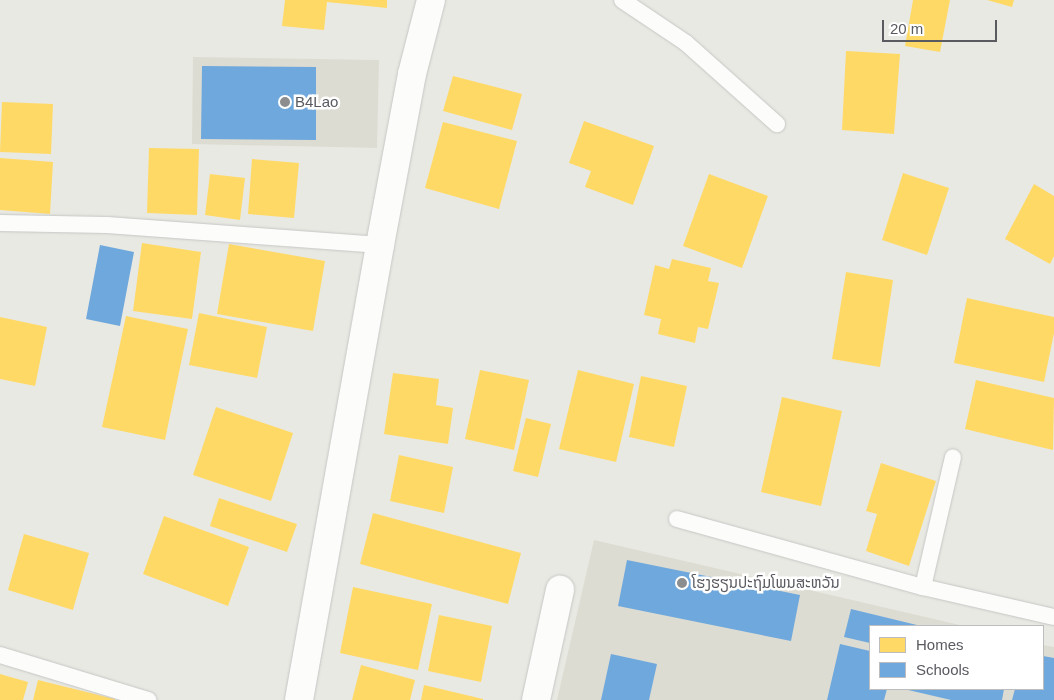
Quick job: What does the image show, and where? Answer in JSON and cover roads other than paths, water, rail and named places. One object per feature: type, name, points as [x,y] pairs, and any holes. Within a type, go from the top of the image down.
[{"type":"street","points":[[300,700],[412,74],[431,0]]},
{"type":"street","points":[[536,700],[560,590]]},
{"type":"lane","points":[[622,0],[686,43],[777,124]]},
{"type":"lane","points":[[0,223],[107,225],[380,245]]},
{"type":"lane","points":[[923,588],[953,458]]},
{"type":"lane","points":[[677,519],[923,588],[1054,617]]},
{"type":"lane","points":[[0,655],[148,700]]},
{"type":"place","name":"B4Lao","points":[[285,102]]},
{"type":"place","name":"ໂຮງຮຽນປະຖົມໂພນສະຫວັນ","points":[[682,583]]}]
